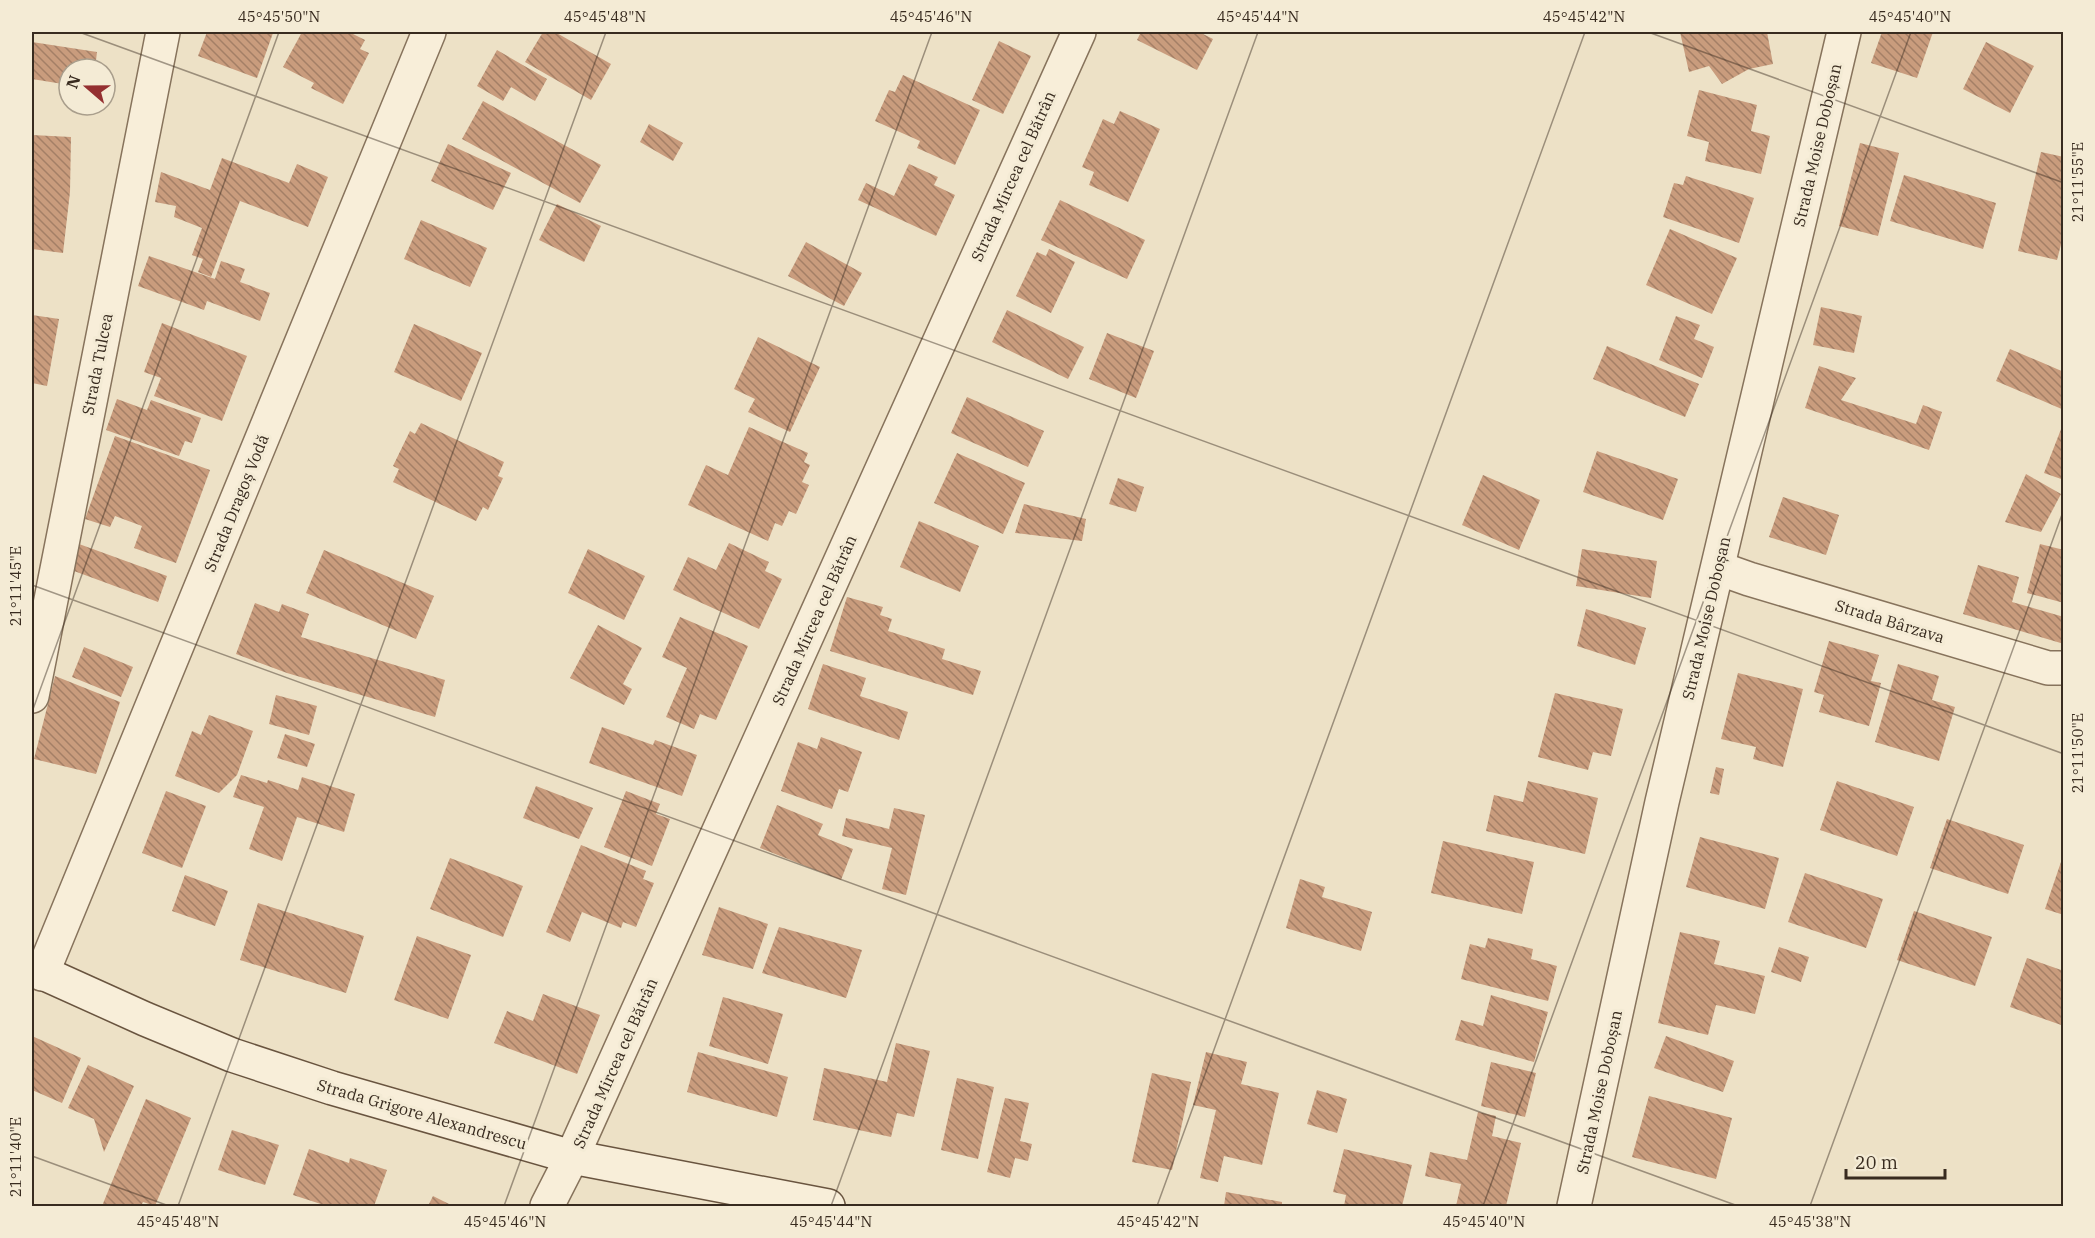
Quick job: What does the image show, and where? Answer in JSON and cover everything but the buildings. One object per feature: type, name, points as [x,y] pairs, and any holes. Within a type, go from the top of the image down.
[{"type":"street","name":"Strada Tulcea","points":[[32,696],[163,32]]},
{"type":"street","name":"Strada Dragoș Vodă","points":[[37,971],[429,32]]},
{"type":"street","name":"Strada Mircea cel Bătrân","points":[[547,1206],[572,1157],[1079,32]]},
{"type":"street","name":"Strada Moise Doboșan","points":[[1574,1206],[1662,802],[1844,32]]},
{"type":"street","name":"Strada Bârzava","points":[[1718,568],[2048,668],[2064,668]]},
{"type":"street","name":"Strada Grigore Alexandrescu","points":[[37,971],[145,1019],[276,1071],[572,1157],[828,1206]]}]
